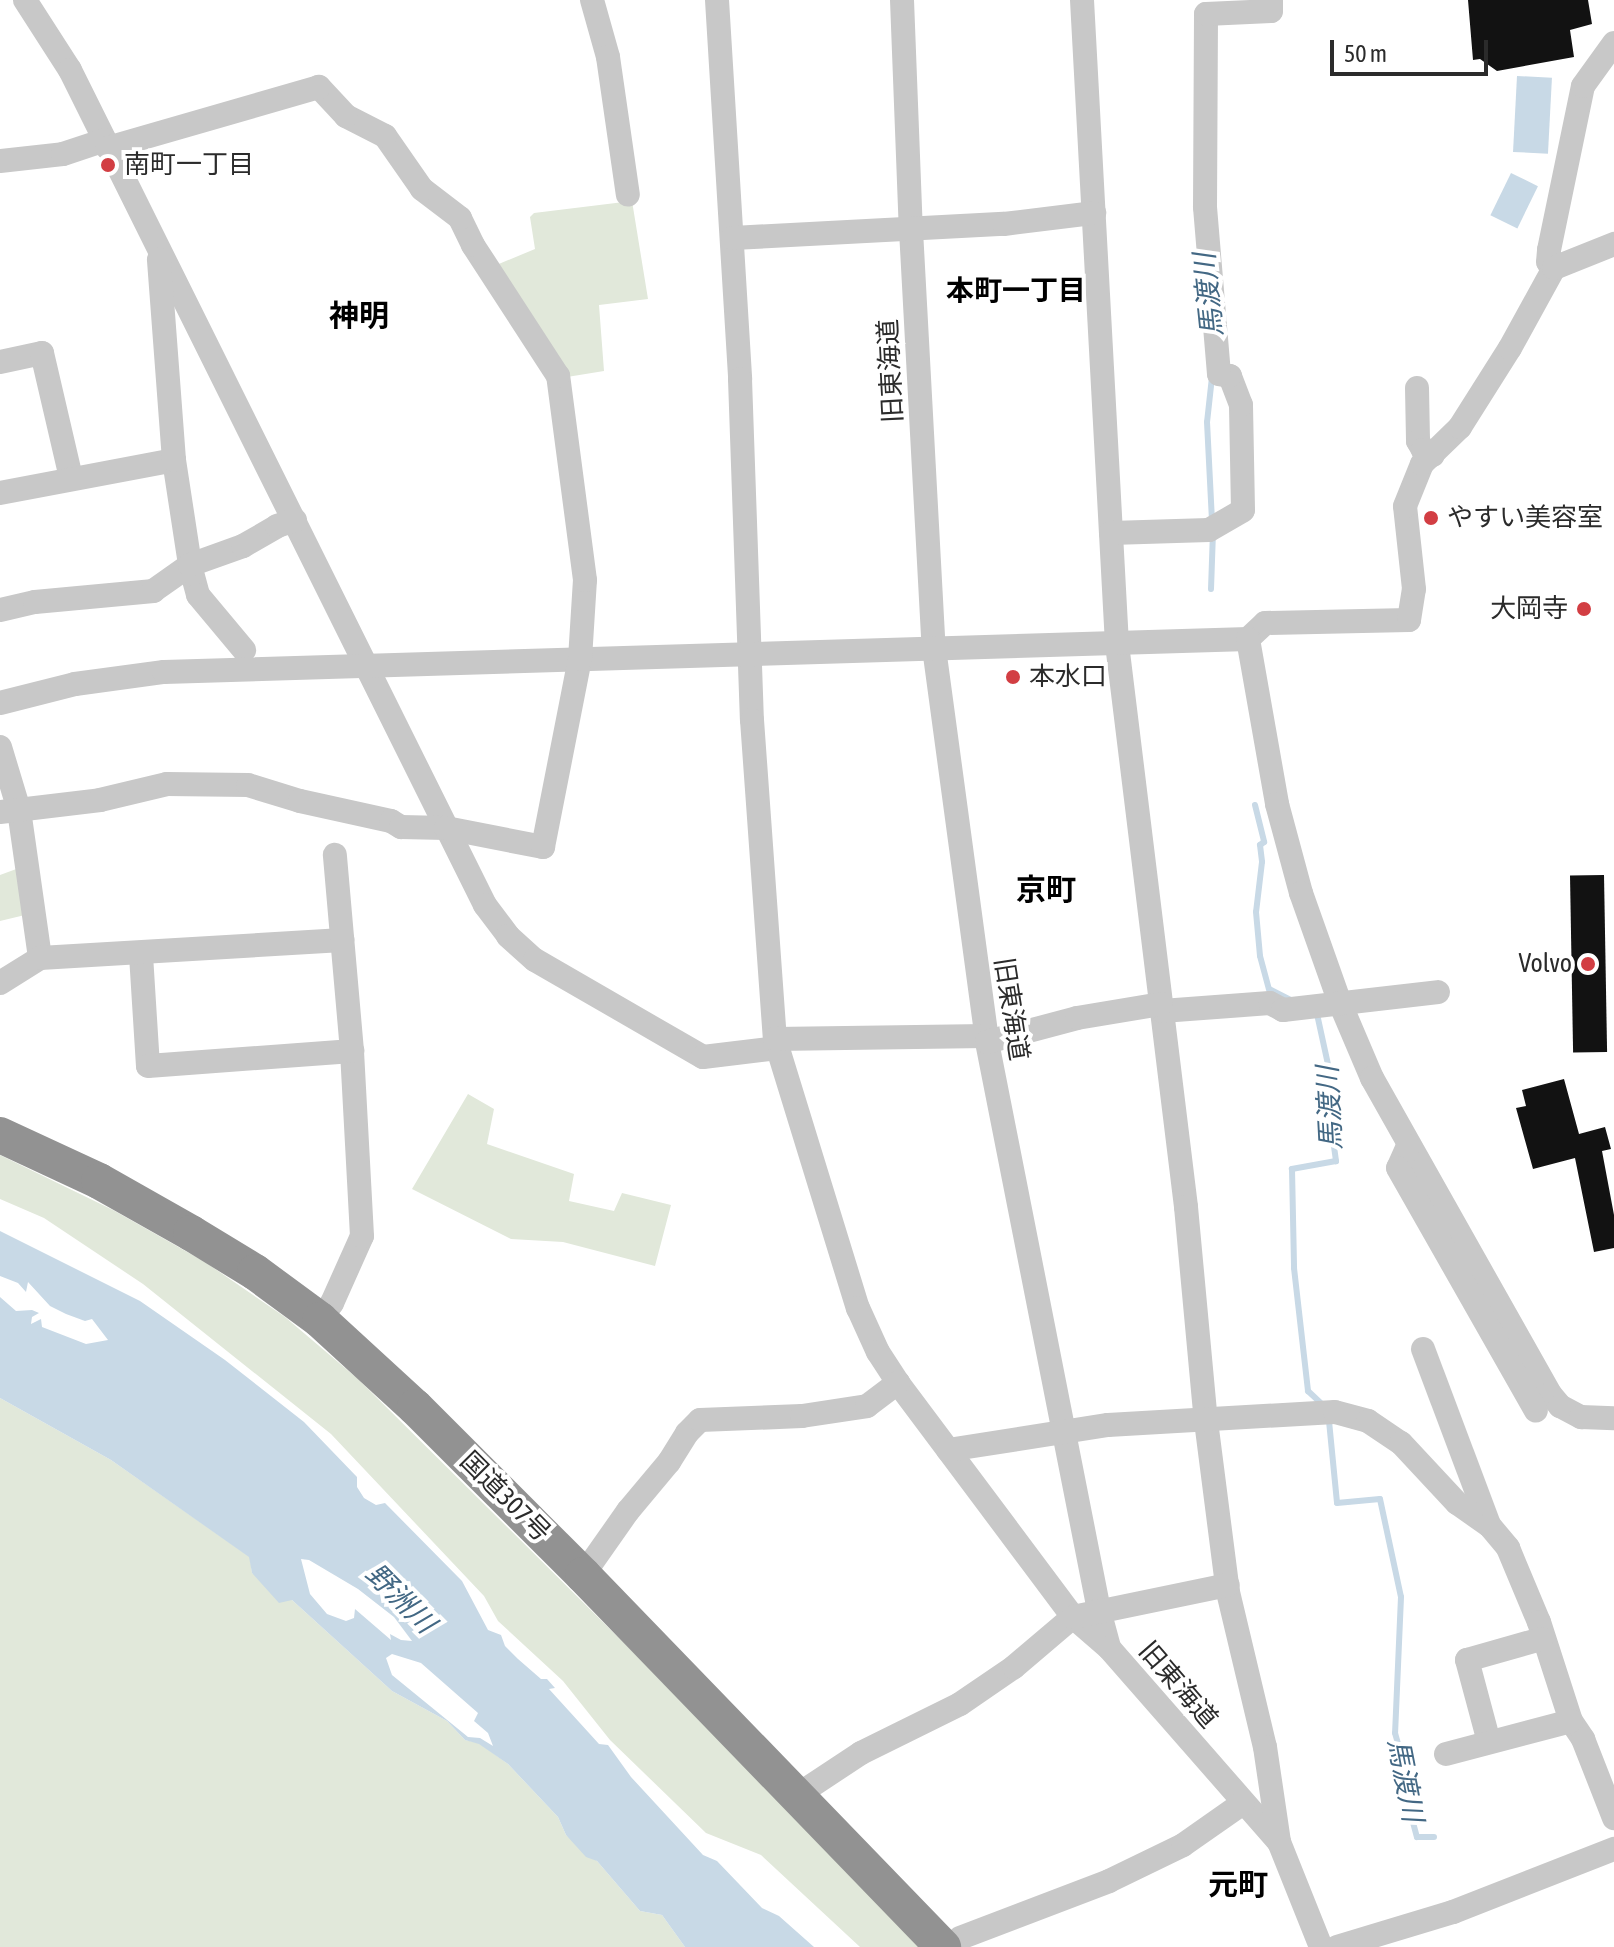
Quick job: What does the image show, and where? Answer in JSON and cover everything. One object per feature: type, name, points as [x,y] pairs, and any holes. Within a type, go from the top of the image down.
[{"type":"highway","name":"国道307号","points":[[0,1135],[99,1181],[191,1233],[255,1272],[320,1320],[415,1407],[583,1575],[796,1796],[952,1942]]},
{"type":"street","points":[[25,0],[70,70],[485,905],[508,936],[535,960],[703,1057],[776,1043],[986,1039],[1077,1018],[1162,1007],[1270,1003],[1283,1010],[1438,992]]},
{"type":"street","points":[[592,0],[608,57],[628,195]]},
{"type":"street","points":[[717,0],[733,238],[749,655],[776,1043],[858,1308],[898,1383],[1073,1617],[1109,1648]]},
{"type":"street","name":"旧東海道","points":[[902,0],[934,648],[986,1039],[1099,1610],[1109,1648],[1279,1842],[1321,1947]]},
{"type":"street","points":[[1082,0],[1117,644],[1162,1007],[1206,1421],[1228,1585],[1265,1747],[1279,1842]]},
{"type":"street","points":[[1111,533],[1215,527],[1243,510],[1241,405],[1230,376],[1219,374],[1205,207],[1206,14],[1271,11],[1271,0]]},
{"type":"street","points":[[1554,268],[1548,262],[1549,250],[1583,86],[1614,43]]},
{"type":"street","points":[[0,161],[63,154],[107,144],[319,87],[346,116],[385,136],[422,189],[460,218],[479,255],[558,376],[585,580],[580,659],[543,847],[446,828],[401,827],[391,821],[300,801],[248,785],[167,784],[100,800],[9,811]]},
{"type":"street","points":[[733,238],[911,230],[1094,213]]},
{"type":"street","points":[[0,703],[75,684],[164,672],[1248,639],[1265,623],[1409,620],[1414,589],[1405,506],[1422,464],[1460,427],[1554,268],[1614,244]]},
{"type":"street","points":[[158,247],[174,460],[190,565],[198,595],[244,650]]},
{"type":"street","points":[[0,362],[42,353],[71,478]]},
{"type":"street","points":[[1417,388],[1418,441],[1423,450],[1433,455]]},
{"type":"street","points":[[0,493],[174,460]]},
{"type":"street","points":[[0,610],[35,602],[153,591],[190,565],[243,546],[277,526],[295,520]]},
{"type":"street","points":[[1248,639],[1277,804],[1301,893],[1340,1003],[1372,1078],[1550,1394],[1560,1406],[1581,1417],[1614,1418]]},
{"type":"street","points":[[0,747],[9,811],[40,958]]},
{"type":"street","points":[[320,1320],[339,1290],[362,1236],[352,1051],[335,855]]},
{"type":"street","points":[[0,983],[40,958],[141,955],[342,940]]},
{"type":"street","points":[[141,955],[148,1066],[352,1051]]},
{"type":"street","points":[[1408,1146],[1398,1168],[1536,1411]]},
{"type":"street","points":[[1423,1349],[1489,1525],[1516,1562],[1571,1721],[1583,1739],[1614,1818]]},
{"type":"street","points":[[583,1575],[628,1511],[700,1420],[802,1416],[867,1406],[898,1383]]},
{"type":"street","points":[[948,1450],[1108,1425],[1206,1421],[1290,1413],[1350,1414],[1383,1429],[1401,1443],[1457,1503],[1489,1525]]},
{"type":"street","points":[[796,1796],[861,1753],[980,1692],[1073,1617],[1228,1585]]},
{"type":"street","points":[[1489,1742],[1467,1660],[1540,1630]]},
{"type":"street","points":[[1446,1754],[1571,1721]]},
{"type":"street","points":[[952,1942],[1109,1881],[1183,1845],[1243,1803]]},
{"type":"street","points":[[1337,1947],[1453,1912],[1614,1849]]},
{"type":"shaded area","points":[[632,201],[648,299],[599,305],[604,371],[567,377],[494,266],[535,249],[530,217],[534,213]]},
{"type":"shaded area","points":[[19,868],[25,915],[0,921],[0,875]]},
{"type":"shaded area","points":[[468,1094],[494,1109],[487,1144],[574,1174],[569,1201],[614,1211],[622,1193],[671,1205],[655,1266],[563,1242],[511,1239],[412,1189]]},
{"type":"shaded area","points":[[0,1155],[113,1210],[205,1262],[285,1317],[358,1379],[624,1643],[921,1947],[860,1947],[761,1855],[706,1833],[610,1740],[563,1681],[498,1621],[484,1596],[331,1434],[143,1284],[44,1218],[0,1199]]},
{"type":"shaded area","points":[[0,1398],[111,1460],[250,1557],[252,1573],[292,1600],[392,1691],[447,1721],[465,1740],[479,1743],[508,1764],[558,1817],[566,1835],[597,1861],[640,1911],[662,1915],[685,1947],[0,1947]]},
{"type":"water","points":[[1517,76],[1552,78],[1548,154],[1513,152]]},
{"type":"water","points":[[1511,173],[1538,186],[1517,228],[1490,215]]},
{"type":"water","name":"野洲川","points":[[0,1231],[140,1301],[225,1360],[304,1422],[357,1477],[357,1487],[364,1498],[376,1505],[385,1503],[462,1581],[488,1630],[501,1635],[505,1646],[518,1659],[541,1679],[547,1679],[555,1688],[549,1689],[599,1744],[608,1745],[631,1777],[703,1855],[717,1861],[762,1908],[779,1916],[814,1947],[685,1947],[662,1915],[640,1911],[597,1861],[586,1857],[566,1835],[558,1817],[508,1764],[479,1744],[465,1740],[447,1721],[392,1691],[292,1600],[279,1603],[252,1573],[249,1557],[111,1460],[0,1398],[0,1297],[16,1311],[39,1313],[32,1317],[31,1324],[41,1319],[42,1327],[86,1344],[108,1340],[92,1319],[85,1321],[66,1314],[50,1306],[28,1282],[26,1292],[18,1283],[0,1276]],"holes":[[[301,1559],[309,1560],[358,1589],[394,1617],[412,1641],[390,1634],[391,1640],[355,1609],[354,1618],[346,1621],[327,1614],[310,1594]],[[392,1654],[421,1663],[478,1713],[474,1721],[488,1733],[493,1746],[480,1738],[468,1737],[392,1675],[386,1658]]]},
{"type":"building","points":[[1468,0],[1588,0],[1592,24],[1570,30],[1574,57],[1497,71],[1480,59],[1473,60]]},
{"type":"building","name":"Volvo","points":[[1604,875],[1607,1052],[1573,1053],[1570,876]]},
{"type":"building","points":[[1564,1079],[1579,1134],[1605,1127],[1611,1149],[1602,1151],[1614,1215],[1614,1248],[1594,1252],[1575,1158],[1533,1169],[1516,1108],[1526,1106],[1522,1090]]},
{"type":"waterway","name":"馬渡川","points":[[1212,377],[1207,422],[1212,522]]},
{"type":"waterway","name":"馬渡川","points":[[1211,589],[1213,533]]},
{"type":"waterway","name":"馬渡川","points":[[1255,805],[1264,842],[1260,845],[1262,862],[1256,912],[1260,956],[1269,989],[1293,1001]]},
{"type":"waterway","name":"馬渡川","points":[[1317,1014],[1329,1069],[1327,1096],[1336,1161],[1292,1169],[1294,1268],[1308,1391],[1323,1405]]},
{"type":"waterway","name":"馬渡川","points":[[1329,1421],[1337,1503],[1380,1499],[1401,1597],[1395,1733],[1410,1786],[1411,1815],[1417,1837],[1434,1837]]},
{"type":"place","name":"南町一丁目","points":[[108,165]]},
{"type":"place","name":"やすい美容室","points":[[1431,518]]},
{"type":"place","name":"大岡寺","points":[[1584,609]]},
{"type":"place","name":"本水口","points":[[1013,677]]},
{"type":"place","name":"Volvo","points":[[1588,964]]},
{"type":"district","name":"本町一丁目","points":[[1016,290]]},
{"type":"district","name":"神明","points":[[359,315]]},
{"type":"district","name":"京町","points":[[1046,889]]},
{"type":"district","name":"元町","points":[[1238,1884]]}]
